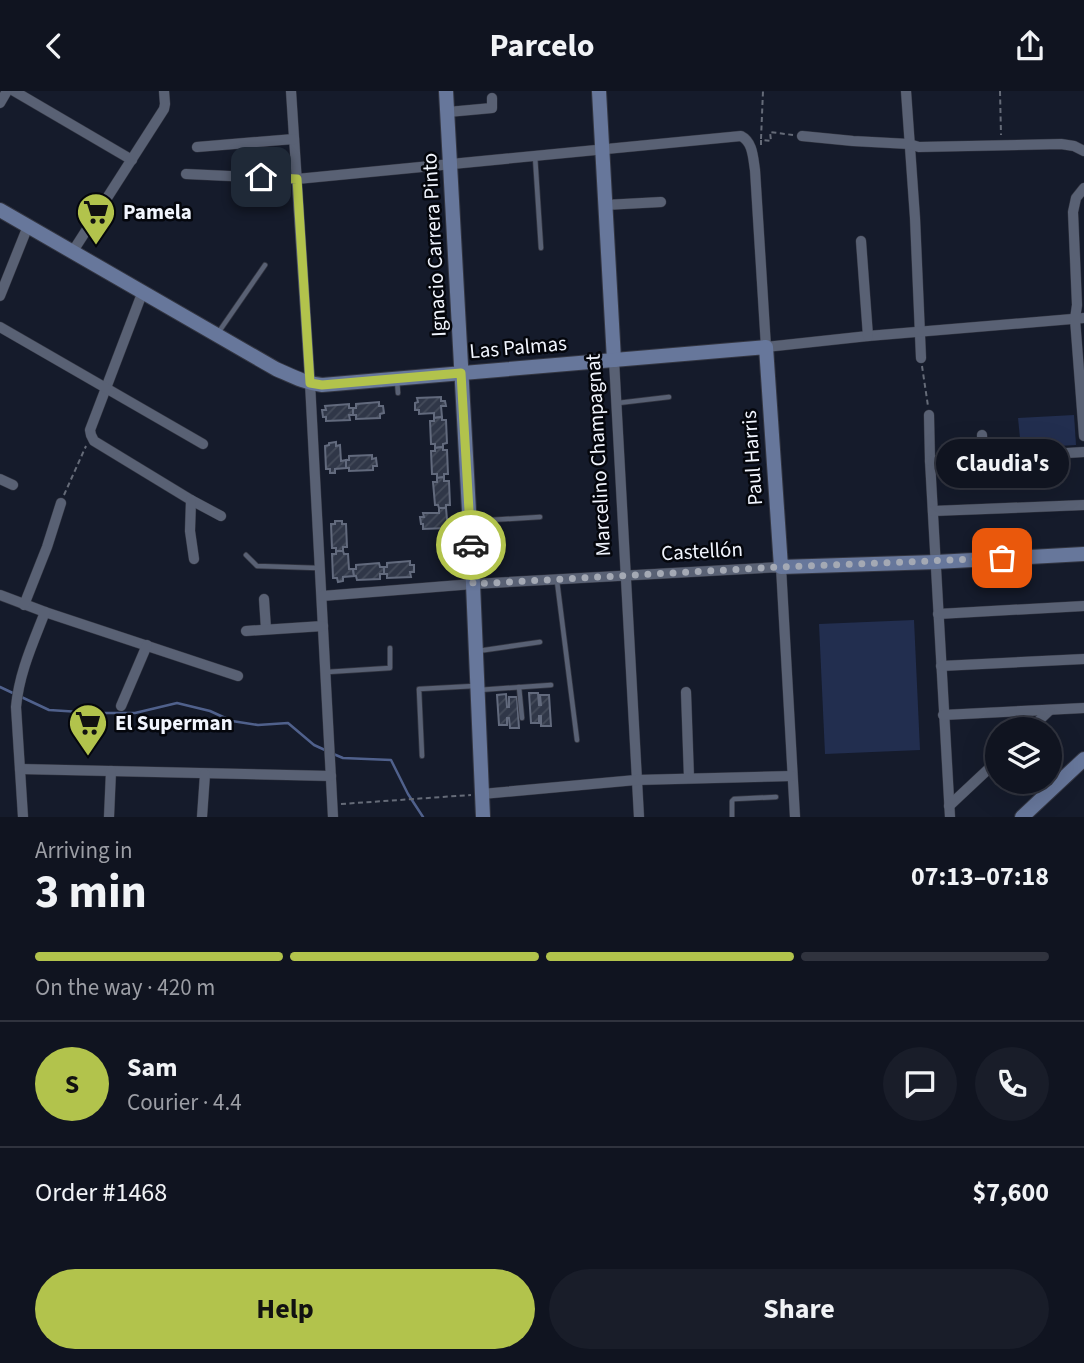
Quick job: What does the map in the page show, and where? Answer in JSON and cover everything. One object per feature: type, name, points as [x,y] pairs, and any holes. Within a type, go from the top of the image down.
[{"type":"main road","name":"Ignacio Carrera Pinto","points":[[446,91],[483,817]]},
{"type":"main road","name":"Marcelino Champagnat","points":[[599,91],[614,360]]},
{"type":"main road","name":"Las Palmas","points":[[0,210],[276,369],[310,383],[398,386],[461,373],[766,347]]},
{"type":"main road","name":"Paul Harris","points":[[766,347],[780,567]]},
{"type":"main road","name":"Castellón","points":[[780,567],[1084,554]]},
{"type":"main road","points":[[1022,817],[1084,759]]},
{"type":"street","points":[[0,103],[7,91]]},
{"type":"street","points":[[14,91],[132,160]]},
{"type":"street","points":[[74,251],[164,109],[164,91]]},
{"type":"street","points":[[291,91],[331,743],[333,817]]},
{"type":"street","points":[[906,91],[921,358]]},
{"type":"street","points":[[448,112],[492,108],[492,97]]},
{"type":"street","name":"Paul Harris","points":[[602,149],[741,136],[747,139],[752,149],[755,170],[766,347]]},
{"type":"street","points":[[802,136],[919,147],[1061,144],[1084,151]]},
{"type":"street","points":[[197,147],[294,139]]},
{"type":"street","points":[[186,174],[297,179],[602,149]]},
{"type":"street","points":[[1084,188],[1076,198],[1073,212],[1084,436]]},
{"type":"street","points":[[606,205],[660,202]]},
{"type":"street","points":[[1073,212],[1084,207]]},
{"type":"street","points":[[0,296],[28,226]]},
{"type":"street","points":[[861,241],[869,336]]},
{"type":"street","points":[[143,291],[90,435],[94,441],[221,516]]},
{"type":"street","name":"Las Palmas","points":[[766,347],[1080,319]]},
{"type":"street","points":[[0,327],[203,444]]},
{"type":"street","name":"Marcelino Champagnat","points":[[614,360],[639,817]]},
{"type":"street","points":[[929,415],[950,811]]},
{"type":"street","points":[[982,435],[983,458]]},
{"type":"street","points":[[930,461],[1084,452]]},
{"type":"street","points":[[0,479],[13,485]]},
{"type":"street","points":[[191,500],[190,531],[194,559]]},
{"type":"street","points":[[24,605],[61,503]]},
{"type":"street","points":[[933,511],[1084,505]]},
{"type":"street","name":"Paul Harris","points":[[780,567],[795,817]]},
{"type":"street","name":"Castellón","points":[[322,596],[473,584],[780,567]]},
{"type":"street","points":[[0,595],[238,676]]},
{"type":"street","points":[[264,599],[266,629]]},
{"type":"street","points":[[938,614],[1084,606]]},
{"type":"street","points":[[23,817],[16,707],[19,685],[46,612]]},
{"type":"street","points":[[246,631],[323,626]]},
{"type":"street","points":[[121,706],[147,645]]},
{"type":"street","points":[[941,666],[1084,659]]},
{"type":"street","points":[[686,692],[689,778]]},
{"type":"street","points":[[943,715],[1084,708]]},
{"type":"street","points":[[1043,717],[1050,710]]},
{"type":"street","points":[[20,769],[331,776]]},
{"type":"street","points":[[109,817],[111,771]]},
{"type":"street","points":[[202,817],[205,774]]},
{"type":"street","points":[[950,811],[985,774]]},
{"type":"street","points":[[482,794],[636,780],[792,776]]},
{"type":"lane","points":[[535,155],[541,248]]},
{"type":"lane","points":[[217,334],[265,265]]},
{"type":"lane","points":[[617,403],[669,397]]},
{"type":"lane","points":[[469,522],[540,516]]},
{"type":"lane","points":[[246,555],[257,566],[320,568]]},
{"type":"lane","points":[[447,563],[471,561]]},
{"type":"lane","points":[[556,580],[577,740]]},
{"type":"lane","points":[[476,652],[540,642]]},
{"type":"lane","points":[[326,672],[390,668],[390,648]]},
{"type":"lane","points":[[422,756],[419,689],[551,685]]},
{"type":"lane","points":[[519,687],[522,718]]},
{"type":"lane","points":[[732,817],[734,799],[776,797]]},
{"type":"path","points":[[761,149],[763,91]]},
{"type":"path","points":[[1000,91],[1001,146]]},
{"type":"path","points":[[761,140],[771,141],[770,132],[802,136]]},
{"type":"path","points":[[921,358],[929,415]]},
{"type":"path","points":[[61,503],[90,435]]},
{"type":"path","points":[[333,805],[482,794]]},
{"type":"shaded area","points":[[1074,415],[1076,445],[1021,448],[1018,418]]},
{"type":"shaded area","points":[[914,620],[920,750],[825,754],[819,624]]},
{"type":"building","points":[[441,397],[446,406],[441,406],[442,417],[434,418],[434,413],[419,414],[419,410],[415,410],[417,398]]},
{"type":"building","points":[[379,402],[384,413],[380,414],[380,418],[356,419],[356,415],[353,415],[356,404]]},
{"type":"building","points":[[349,404],[349,408],[353,408],[353,415],[349,415],[350,420],[326,421],[326,417],[323,417],[322,410],[326,410],[325,406]]},
{"type":"building","points":[[442,417],[442,420],[446,420],[447,443],[443,444],[443,447],[435,448],[435,444],[431,444],[430,421]]},
{"type":"building","points":[[336,442],[336,446],[340,445],[341,461],[346,460],[346,468],[335,469],[335,473],[330,473],[330,469],[326,469],[325,446]]},
{"type":"building","points":[[443,447],[443,450],[447,450],[448,474],[437,478],[437,474],[432,474],[431,451]]},
{"type":"building","points":[[372,455],[372,459],[376,458],[377,466],[373,466],[373,470],[349,471],[349,468],[346,468],[349,456]]},
{"type":"building","points":[[444,477],[444,481],[449,481],[450,505],[439,508],[435,505],[433,482]]},
{"type":"building","points":[[439,508],[446,508],[447,519],[451,519],[451,524],[447,524],[447,528],[423,529],[420,517],[424,517],[423,513],[439,513]]},
{"type":"building","points":[[335,521],[346,524],[347,547],[343,547],[343,551],[332,548],[331,524],[335,524]]},
{"type":"building","points":[[336,551],[348,554],[349,569],[353,569],[354,576],[343,577],[343,581],[338,582],[337,578],[333,578],[332,554],[336,554]]},
{"type":"building","points":[[410,561],[410,565],[414,565],[414,572],[410,572],[411,577],[387,578],[387,574],[384,574],[387,563]]},
{"type":"building","points":[[379,563],[380,567],[384,567],[384,574],[380,574],[380,579],[357,580],[354,576],[353,569],[356,569],[356,565]]},
{"type":"building","points":[[529,693],[538,693],[539,705],[540,695],[549,695],[551,726],[541,726],[541,716],[539,723],[531,723]]},
{"type":"building","points":[[506,694],[507,707],[509,697],[517,697],[519,728],[510,728],[509,718],[507,725],[499,725],[497,695]]},
{"type":"waterway","points":[[0,687],[49,710],[135,713],[177,703],[210,711],[232,721],[258,725],[288,723],[314,745],[325,750]]},
{"type":"waterway","points":[[331,753],[343,758],[391,760],[423,817]]},
{"type":"way so far","points":[[471,545],[473,584],[1002,558]]},
{"type":"place","name":"Pamela","points":[[96,246]]},
{"type":"place","name":"Claudia's","points":[[1002,558]]},
{"type":"place","name":"El Superman","points":[[88,757]]},
{"type":"route","points":[[261,177],[297,179],[310,383],[322,385],[461,373],[471,545]]}]
